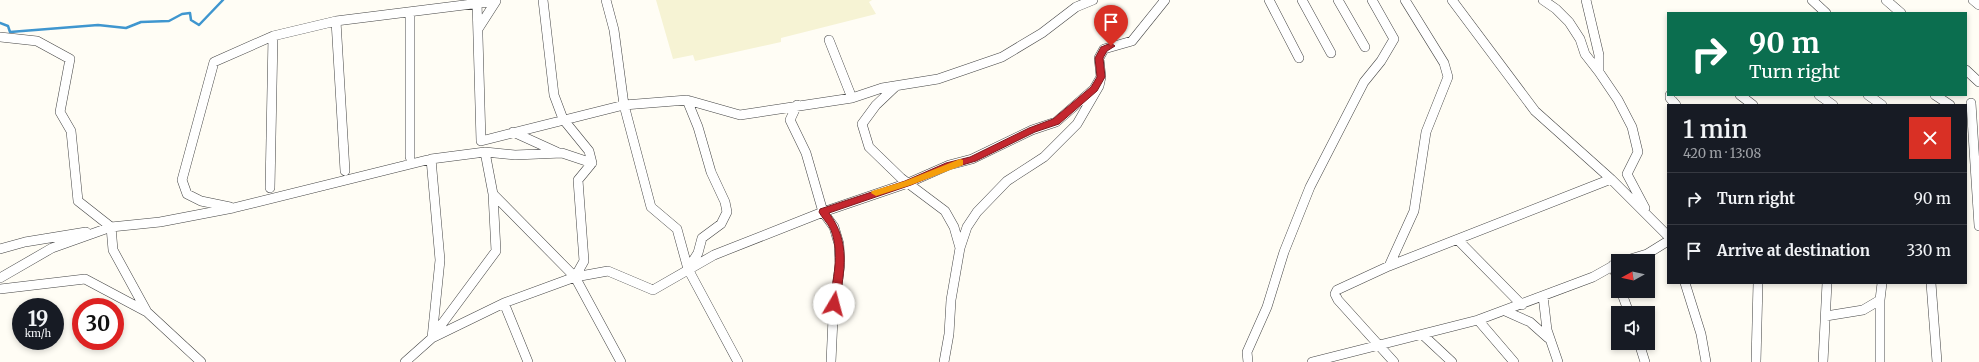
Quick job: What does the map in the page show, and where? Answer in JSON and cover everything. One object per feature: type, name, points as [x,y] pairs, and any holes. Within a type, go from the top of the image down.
[{"type":"street","points":[[543,0],[554,94],[563,118],[589,151],[592,163]]},
{"type":"street","points":[[606,0],[614,30],[624,105],[651,207],[677,229],[688,269],[738,362]]},
{"type":"street","points":[[477,2],[481,141],[563,118],[624,105],[687,100],[740,115],[797,105],[852,98],[882,88],[938,79],[1002,57],[1014,48],[1042,33],[1076,7],[1093,0]]},
{"type":"street","points":[[944,362],[949,334],[951,300],[960,248],[967,227],[994,194],[1007,181],[1044,157],[1077,124],[1099,86],[1101,77],[1099,58],[1104,49],[1132,41],[1165,0]]},
{"type":"street","points":[[1270,0],[1299,58]]},
{"type":"street","points":[[1302,0],[1331,53]]},
{"type":"street","points":[[1338,0],[1365,47]]},
{"type":"street","points":[[1248,362],[1247,352],[1267,306],[1284,252],[1310,187],[1364,82],[1381,61],[1394,39],[1372,0]]},
{"type":"street","points":[[1389,266],[1414,211],[1426,132],[1448,77],[1444,63],[1405,0]]},
{"type":"street","points":[[1452,0],[1534,111],[1612,179],[1667,235]]},
{"type":"street","points":[[1543,0],[1556,9],[1569,22],[1580,39],[1585,54],[1618,100],[1632,127],[1638,152],[1627,174],[1641,203],[1653,222]]},
{"type":"street","points":[[1586,0],[1599,55],[1600,74]]},
{"type":"street","points":[[1812,0],[1825,12]]},
{"type":"street","points":[[1886,0],[1899,12]]},
{"type":"street","points":[[1972,0],[1979,5]]},
{"type":"street","points":[[233,208],[201,201],[187,194],[182,180],[214,62],[273,36],[336,21],[477,2],[496,1],[478,29]]},
{"type":"street","points":[[410,12],[410,157]]},
{"type":"street","points":[[336,21],[345,172]]},
{"type":"street","points":[[270,188],[273,36]]},
{"type":"street","points":[[0,37],[37,41],[70,59],[60,112],[71,131],[78,201],[111,227],[113,250],[147,312]]},
{"type":"street","points":[[829,40],[852,98]]},
{"type":"street","points":[[1967,71],[1979,82]]},
{"type":"street","points":[[432,338],[504,303],[574,277],[608,271],[653,290],[714,255],[823,212],[908,183],[949,165],[972,159],[1032,130],[1056,122],[1094,89],[1101,77]]},
{"type":"street","points":[[898,85],[876,105],[862,124],[869,147],[908,183],[945,211],[954,227],[960,248]]},
{"type":"street","points":[[1741,96],[1752,104]]},
{"type":"street","points":[[1820,96],[1832,104]]},
{"type":"street","points":[[1869,96],[1881,104]]},
{"type":"street","points":[[1936,96],[1948,104]]},
{"type":"street","points":[[687,100],[696,118],[703,147],[727,213],[723,223],[702,238],[698,253],[688,269]]},
{"type":"street","points":[[1972,103],[1979,226]]},
{"type":"street","points":[[797,105],[790,120],[806,153],[823,212],[834,227],[839,244],[840,264],[833,318],[831,362]]},
{"type":"street","points":[[513,132],[530,141],[592,163]]},
{"type":"street","points":[[0,249],[25,242],[111,227],[160,222],[233,208],[431,159],[485,152],[515,155],[562,153]]},
{"type":"street","points":[[407,362],[432,338],[496,251],[493,194],[485,152]]},
{"type":"street","points":[[431,159],[440,260],[432,338]]},
{"type":"street","points":[[574,277],[584,261],[578,180],[592,163]]},
{"type":"street","points":[[1394,362],[1338,300],[1335,294],[1337,290],[1389,266],[1612,179]]},
{"type":"street","points":[[493,194],[574,277],[621,362]]},
{"type":"street","points":[[0,278],[52,248],[111,227]]},
{"type":"street","points":[[1458,240],[1522,305]]},
{"type":"street","points":[[1647,254],[1667,242]]},
{"type":"street","points":[[1312,362],[1339,359],[1378,346],[1478,320],[1522,305],[1568,285],[1593,277],[1611,266]]},
{"type":"street","points":[[0,289],[85,279],[147,312],[201,362]]},
{"type":"street","points":[[1685,284],[1702,334],[1706,362]]},
{"type":"street","points":[[1756,362],[1758,284]]},
{"type":"street","points":[[1823,362],[1828,284]]},
{"type":"street","points":[[1880,362],[1880,300],[1882,284]]},
{"type":"street","points":[[1930,284],[1937,362]]},
{"type":"street","points":[[1543,296],[1548,338],[1558,362]]},
{"type":"street","points":[[1826,316],[1863,310],[1880,300]]},
{"type":"street","points":[[504,303],[528,362]]},
{"type":"street","points":[[1504,311],[1530,322],[1548,338]]},
{"type":"street","points":[[1478,320],[1514,362]]},
{"type":"street","points":[[1423,335],[1452,362]]},
{"type":"street","points":[[1641,350],[1645,362]]},
{"type":"shaded area","points":[[656,0],[872,0],[869,2],[876,14],[781,38],[781,42],[695,61],[693,55],[673,59]]},
{"type":"waterway","points":[[0,23],[8,26],[10,32],[98,25],[126,28],[141,22],[169,21],[182,14],[190,13],[191,20],[199,25],[223,0]]},
{"type":"slow traffic","points":[[876,193],[908,183],[949,165],[960,162]]},
{"type":"route","points":[[834,304],[840,264],[839,244],[834,227],[823,212],[868,195],[908,183],[949,165],[972,159],[1032,130],[1056,122],[1094,89],[1101,77],[1099,58],[1104,49],[1111,46]]}]
